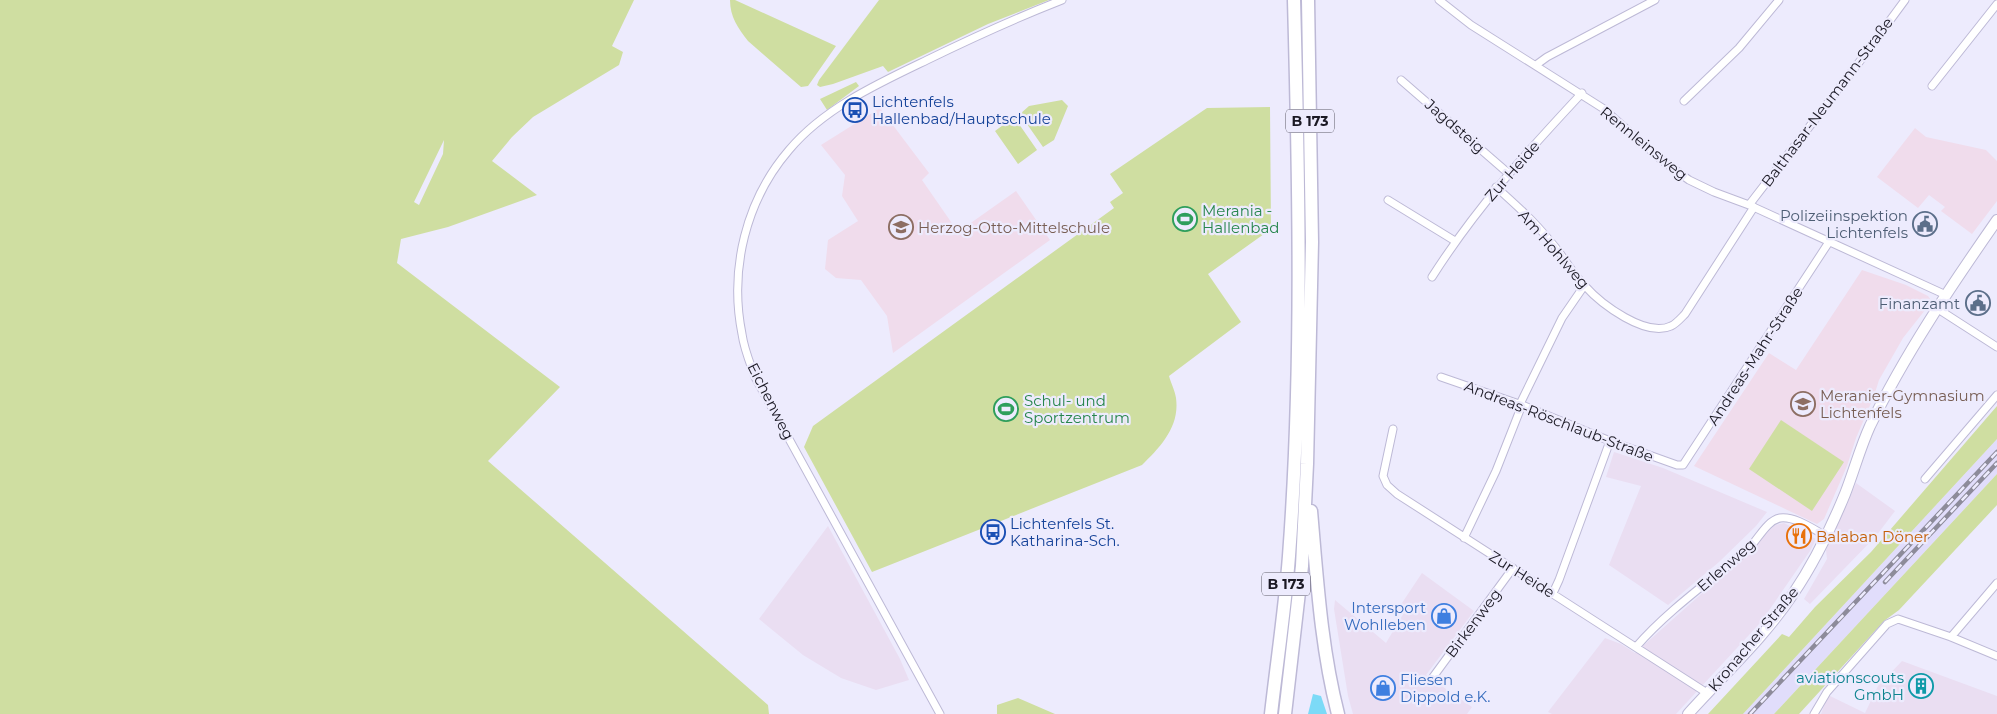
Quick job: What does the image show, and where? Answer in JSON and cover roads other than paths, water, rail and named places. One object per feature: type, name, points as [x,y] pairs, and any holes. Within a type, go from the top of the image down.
[{"type":"highway","name":"B 173","points":[[1271,714],[1289,556],[1294,455],[1298,242],[1294,0]]},
{"type":"highway","name":"B 173","points":[[1285,714],[1302,566],[1307,464],[1312,242],[1308,0]]},
{"type":"highway","points":[[1307,464],[1320,606],[1329,670],[1338,714]]},
{"type":"street","name":"Eichenweg","points":[[940,714],[755,378],[743,340],[740,316],[738,294],[740,256],[750,218],[768,179],[789,149],[809,130],[849,101],[882,82],[988,30],[1062,0]]},
{"type":"street","name":"Rennleinsweg","points":[[1439,0],[1471,25],[1604,109],[1680,174],[1699,186],[1752,206],[1946,295]]},
{"type":"street","points":[[1536,65],[1546,57],[1656,0]]},
{"type":"street","points":[[1684,100],[1739,48],[1779,0]]},
{"type":"street","name":"Balthasar-Neumann-Straße","points":[[1752,206],[1905,0]]},
{"type":"street","points":[[1932,86],[1997,4]]},
{"type":"street","name":"Jagdsteig","points":[[1401,80],[1508,173]]},
{"type":"street","name":"Zur Heide","points":[[1432,278],[1455,241],[1496,187],[1582,94]]},
{"type":"street","name":"Am Hohlweg","points":[[1496,187],[1527,215],[1551,242],[1584,286],[1629,320],[1646,327],[1661,328],[1671,326],[1685,314],[1752,206]]},
{"type":"street","points":[[1388,200],[1455,241]]},
{"type":"street","name":"Kronacher Straße","points":[[1688,714],[1748,649],[1792,596],[1826,536],[1845,494],[1869,428],[1884,397],[1946,295],[1997,220]]},
{"type":"street","name":"Andreas-Mahr-Straße","points":[[1677,465],[1687,461],[1829,242]]},
{"type":"street","points":[[1464,538],[1496,471],[1521,404],[1562,318],[1584,286]]},
{"type":"street","points":[[1938,309],[1997,347]]},
{"type":"street","name":"Andreas-Röschlaub-Straße","points":[[1441,377],[1521,404],[1677,465]]},
{"type":"street","points":[[1925,478],[1997,395]]},
{"type":"street","name":"Zur Heide","points":[[1393,429],[1383,476],[1387,485],[1397,494],[1707,693]]},
{"type":"street","points":[[1553,593],[1610,440]]},
{"type":"street","name":"Erlenweg","points":[[1636,647],[1711,579],[1750,547],[1769,525],[1778,519],[1788,517],[1826,536]]},
{"type":"street","name":"Birkenweg","points":[[1432,677],[1513,568]]},
{"type":"street","points":[[1951,637],[1997,583]]},
{"type":"street","points":[[1814,714],[1818,705],[1833,685],[1888,624],[1898,619],[1951,637],[1997,656]]},
{"type":"water","points":[[1313,694],[1321,696],[1327,714],[1308,714]]},
{"type":"railway","points":[[1750,714],[1997,452]]},
{"type":"railway","points":[[1885,582],[1997,463]]},
{"type":"place","name":"Lichtenfels Hallenbad/Hauptschule","points":[[855,110]]},
{"type":"place","name":"Merania - Hallenbad","points":[[1185,219]]},
{"type":"place","name":"Polizeiinspektion Lichtenfels","points":[[1925,224]]},
{"type":"place","name":"Herzog-Otto-Mittelschule","points":[[901,227]]},
{"type":"place","name":"Finanzamt","points":[[1978,303]]},
{"type":"place","name":"Meranier-Gymnasium Lichtenfels","points":[[1803,404]]},
{"type":"place","name":"Schul- und Sportzentrum","points":[[1006,409]]},
{"type":"place","name":"Lichtenfels St. Katharina-Sch.","points":[[993,532]]},
{"type":"place","name":"Balaban Döner","points":[[1799,536]]},
{"type":"place","name":"Intersport Wohlleben","points":[[1444,616]]},
{"type":"place","name":"aviationscouts GmbH","points":[[1921,686]]},
{"type":"place","name":"Fliesen Dippold e.K.","points":[[1383,688]]}]
